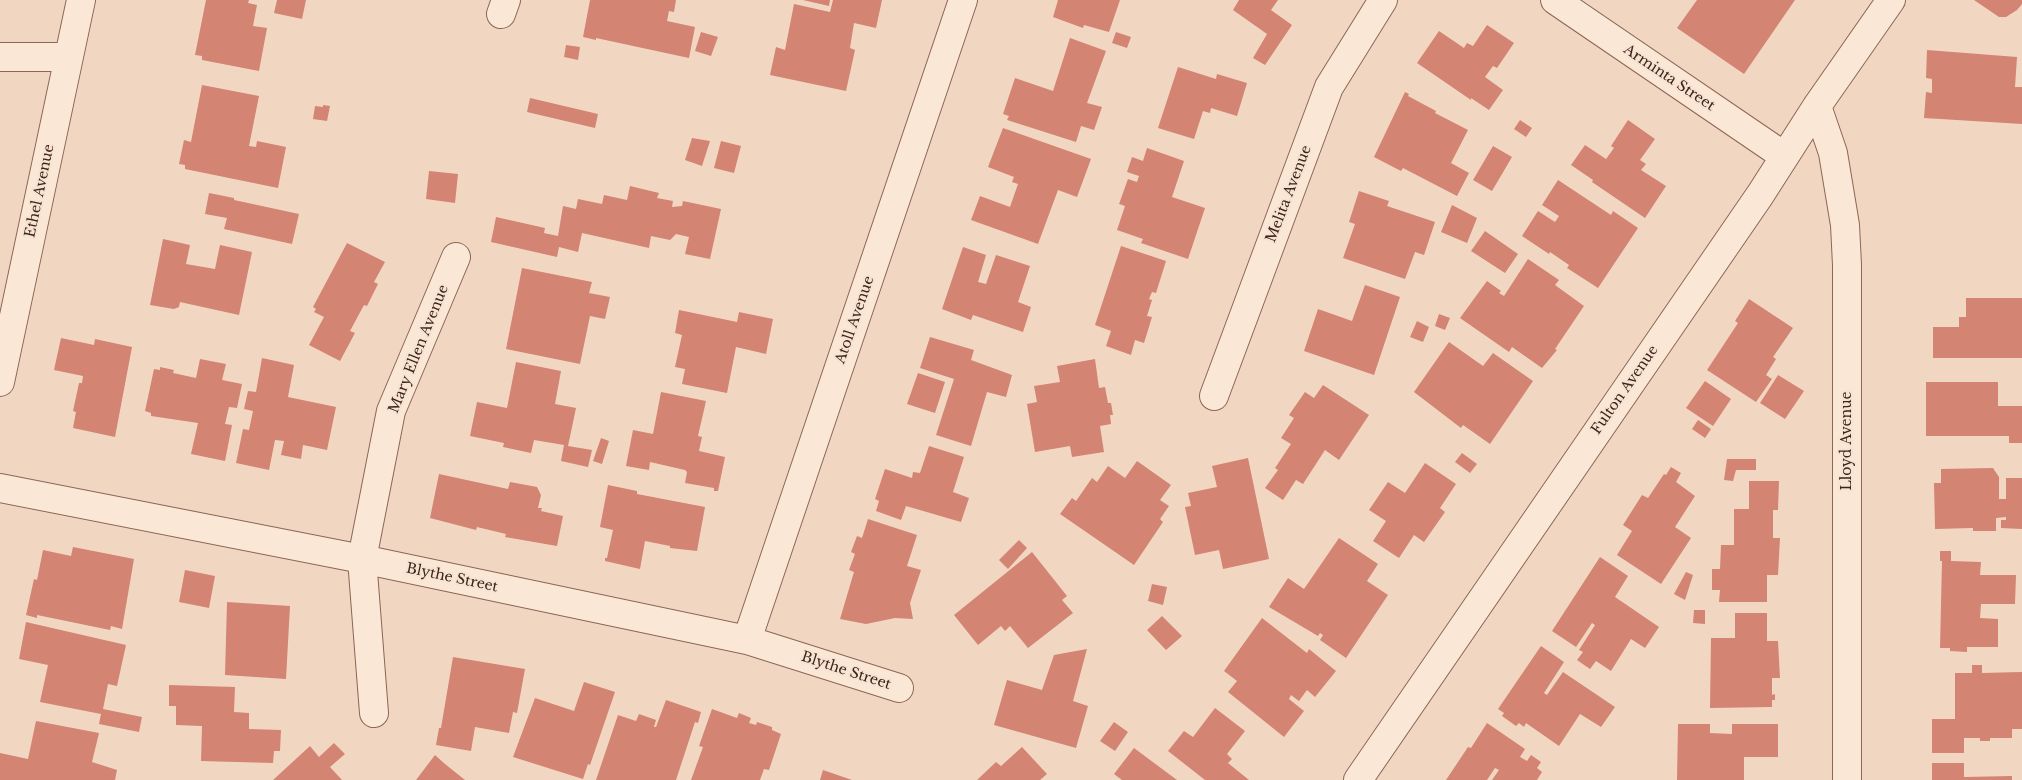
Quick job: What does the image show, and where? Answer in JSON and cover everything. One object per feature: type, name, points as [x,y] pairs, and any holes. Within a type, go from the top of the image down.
[{"type":"street","name":"Ethel Avenue","points":[[0,382],[80,0]]},
{"type":"street","name":"Atoll Avenue","points":[[747,640],[963,0]]},
{"type":"street","name":"Melita Avenue","points":[[1214,396],[1329,87],[1383,0]]},
{"type":"street","name":"Arminta Street","points":[[1555,0],[1784,156]]},
{"type":"street","name":"Fulton Avenue","points":[[1358,780],[1891,0]]},
{"type":"street","points":[[0,57],[68,57]]},
{"type":"street","name":"Lloyd Avenue","points":[[1817,106],[1833,153],[1845,225],[1847,265],[1847,780]]},
{"type":"street","name":"Mary Ellen Avenue","points":[[374,713],[362,559],[391,411],[456,257]]},
{"type":"street","name":"Blythe Street","points":[[0,488],[362,559],[747,640],[899,688]]},
{"type":"building","points":[[206,0],[249,0],[248,3],[257,5],[253,26],[267,28],[259,71],[202,60],[202,56],[195,55]]},
{"type":"building","points":[[277,0],[306,0],[302,19],[274,13]]},
{"type":"building","points":[[590,0],[676,0],[674,12],[669,11],[667,21],[695,27],[689,58],[596,38],[596,40],[583,37]]},
{"type":"building","points":[[803,0],[830,0],[829,6]]},
{"type":"building","points":[[833,0],[882,0],[876,28],[854,23],[850,48],[855,50],[846,91],[770,75],[776,47],[785,50],[794,4],[830,12]]},
{"type":"building","points":[[1058,0],[1120,0],[1109,32],[1084,25],[1083,28],[1053,17]]},
{"type":"building","points":[[1239,0],[1278,0],[1271,10],[1292,25],[1265,65],[1253,58],[1267,34],[1233,10]]},
{"type":"building","points":[[1697,0],[1795,0],[1744,74],[1677,28]]},
{"type":"building","points":[[1974,0],[2022,0],[2022,4],[2017,10],[2006,17],[1999,17]]},
{"type":"building","points":[[1487,25],[1514,43],[1497,68],[1493,66],[1485,77],[1503,90],[1489,110],[1417,63],[1439,31],[1464,48],[1467,43],[1473,46]]},
{"type":"building","points":[[701,32],[718,37],[711,56],[695,51]]},
{"type":"building","points":[[1116,32],[1131,37],[1127,48],[1112,43]]},
{"type":"building","points":[[1070,38],[1106,51],[1087,103],[1102,107],[1094,130],[1081,126],[1076,142],[1007,120],[1009,116],[1003,114],[1015,78],[1053,91]]},
{"type":"building","points":[[566,45],[580,47],[578,60],[564,57]]},
{"type":"building","points":[[1927,50],[2017,57],[2015,87],[2022,87],[2022,124],[1924,118],[1926,92],[1932,93],[1932,79],[1926,78]]},
{"type":"building","points":[[1178,67],[1216,79],[1217,74],[1247,83],[1237,116],[1211,108],[1210,113],[1203,111],[1194,139],[1158,128]]},
{"type":"building","points":[[202,85],[259,96],[249,146],[256,147],[257,141],[286,147],[278,188],[185,169],[185,165],[179,164],[184,140],[191,142]]},
{"type":"building","points":[[1405,92],[1409,94],[1408,96],[1436,111],[1435,113],[1468,130],[1451,163],[1469,173],[1457,196],[1403,168],[1401,171],[1374,157]]},
{"type":"building","points":[[530,98],[598,114],[595,128],[527,112]]},
{"type":"building","points":[[323,105],[330,106],[327,121],[313,119],[315,106],[323,107]]},
{"type":"building","points":[[1520,120],[1532,128],[1526,137],[1514,129]]},
{"type":"building","points":[[1628,120],[1655,139],[1640,160],[1646,164],[1641,170],[1666,186],[1645,218],[1592,182],[1593,180],[1571,165],[1585,145],[1606,159],[1614,148],[1611,146]]},
{"type":"building","points":[[1003,128],[1091,159],[1077,197],[1058,190],[1038,244],[971,220],[980,196],[1010,207],[1018,184],[1012,182],[1014,177],[988,167]]},
{"type":"building","points":[[692,138],[710,141],[702,166],[685,160]]},
{"type":"building","points":[[721,141],[741,146],[734,173],[714,168]]},
{"type":"building","points":[[1493,146],[1512,157],[1492,191],[1473,180]]},
{"type":"building","points":[[1147,148],[1184,161],[1172,197],[1205,208],[1188,259],[1141,243],[1143,239],[1117,230],[1125,206],[1119,204],[1128,179],[1137,182],[1139,176],[1127,172],[1132,157],[1143,161]]},
{"type":"building","points":[[429,171],[458,174],[455,203],[426,199]]},
{"type":"building","points":[[1558,180],[1611,215],[1613,211],[1638,228],[1598,288],[1567,268],[1569,265],[1550,252],[1549,254],[1522,236],[1538,211],[1555,222],[1559,216],[1542,205]]},
{"type":"building","points":[[630,186],[659,193],[657,198],[673,201],[672,207],[682,206],[683,201],[721,209],[710,259],[685,254],[689,237],[676,234],[670,240],[651,236],[649,248],[582,233],[578,252],[559,247],[557,257],[491,242],[496,217],[545,228],[544,233],[558,236],[563,206],[576,209],[578,199],[602,204],[604,195],[627,200]]},
{"type":"building","points":[[1359,191],[1389,201],[1387,206],[1435,222],[1424,255],[1415,252],[1405,279],[1343,258],[1355,224],[1349,222]]},
{"type":"building","points":[[209,193],[299,214],[292,244],[224,229],[227,218],[205,214]]},
{"type":"building","points":[[1452,205],[1477,218],[1467,243],[1441,232]]},
{"type":"building","points":[[1485,231],[1518,254],[1505,273],[1471,251]]},
{"type":"building","points":[[163,239],[190,245],[186,264],[215,269],[220,245],[252,252],[239,315],[180,302],[179,307],[174,309],[150,305]]},
{"type":"building","points":[[347,243],[385,262],[374,282],[378,284],[367,306],[364,305],[350,331],[355,333],[340,361],[309,345],[324,317],[314,312],[316,309],[313,307]]},
{"type":"building","points":[[1121,246],[1166,261],[1156,293],[1152,292],[1149,299],[1152,300],[1147,316],[1152,317],[1144,343],[1135,340],[1131,355],[1106,346],[1111,331],[1095,325]]},
{"type":"building","points":[[963,247],[986,255],[978,282],[986,284],[996,255],[1030,266],[1018,302],[1031,307],[1023,332],[973,315],[971,320],[942,309]]},
{"type":"building","points":[[1528,259],[1559,280],[1555,285],[1584,306],[1555,349],[1557,350],[1542,368],[1512,347],[1509,352],[1460,318],[1487,281],[1501,291],[1499,293],[1504,296]]},
{"type":"building","points":[[522,268],[592,282],[589,293],[610,297],[605,319],[590,316],[580,364],[506,349]]},
{"type":"building","points":[[1365,285],[1400,297],[1374,375],[1304,351],[1318,309],[1352,321]]},
{"type":"building","points":[[1966,298],[2022,298],[2022,358],[1933,358],[1933,327],[1959,327],[1959,317],[1966,317]]},
{"type":"building","points":[[1749,299],[1793,328],[1773,357],[1776,359],[1766,375],[1772,379],[1756,402],[1707,370],[1738,323],[1735,321]]},
{"type":"building","points":[[679,310],[737,322],[739,312],[773,319],[766,354],[736,347],[727,393],[682,384],[685,369],[675,367],[682,335],[675,333]]},
{"type":"building","points":[[1439,314],[1450,318],[1445,330],[1435,326]]},
{"type":"building","points":[[1417,321],[1429,327],[1423,342],[1410,337]]},
{"type":"building","points":[[930,337],[974,350],[971,360],[1012,375],[1006,397],[987,392],[971,446],[936,435],[954,379],[920,368]]},
{"type":"building","points":[[61,338],[94,345],[95,339],[132,347],[115,437],[73,428],[76,412],[73,411],[79,383],[82,383],[83,376],[54,370]]},
{"type":"building","points":[[1449,342],[1483,366],[1493,353],[1533,381],[1490,444],[1463,425],[1461,428],[1414,392]]},
{"type":"building","points":[[262,358],[294,365],[288,397],[336,407],[327,450],[303,445],[301,459],[281,455],[284,441],[275,440],[269,470],[236,463],[243,429],[249,430],[253,411],[244,409],[248,391],[256,392]]},
{"type":"building","points":[[200,359],[226,364],[222,380],[242,384],[237,408],[229,407],[225,424],[232,425],[225,461],[191,454],[198,423],[151,416],[151,413],[145,411],[154,369],[160,370],[160,367],[174,370],[173,373],[196,378]]},
{"type":"building","points":[[1095,359],[1099,388],[1105,387],[1108,403],[1111,403],[1113,415],[1110,415],[1111,424],[1100,426],[1104,452],[1072,457],[1070,446],[1035,452],[1027,404],[1037,402],[1034,386],[1060,382],[1057,366]]},
{"type":"building","points":[[516,362],[561,371],[555,404],[576,408],[568,446],[592,450],[588,467],[561,461],[564,445],[534,440],[531,453],[503,447],[504,443],[470,436],[477,402],[507,408]]},
{"type":"building","points":[[918,373],[945,382],[935,413],[907,404]]},
{"type":"building","points":[[1778,375],[1804,391],[1785,419],[1760,403]]},
{"type":"building","points":[[1705,381],[1731,399],[1713,426],[1686,408]]},
{"type":"building","points":[[1926,382],[1998,382],[1998,406],[2022,406],[2022,443],[2009,443],[2009,436],[1926,436]]},
{"type":"building","points":[[1323,385],[1369,415],[1339,460],[1325,450],[1303,484],[1296,480],[1283,500],[1265,488],[1278,470],[1275,468],[1291,444],[1281,438],[1294,418],[1289,415],[1305,392],[1314,398]]},
{"type":"building","points":[[661,392],[706,401],[698,436],[702,437],[699,451],[725,457],[718,491],[714,491],[714,488],[685,483],[687,472],[685,470],[650,462],[649,470],[626,466],[633,430],[653,434]]},
{"type":"building","points":[[1698,420],[1711,429],[1705,438],[1692,429]]},
{"type":"building","points":[[601,438],[609,441],[602,464],[593,461]]},
{"type":"building","points":[[929,446],[964,457],[953,492],[969,498],[961,522],[906,506],[901,520],[876,511],[879,501],[875,499],[885,469],[912,478],[913,472],[920,473]]},
{"type":"building","points":[[1462,453],[1477,464],[1470,473],[1455,462]]},
{"type":"building","points":[[1248,458],[1269,559],[1223,569],[1219,550],[1195,555],[1185,507],[1191,506],[1188,493],[1217,487],[1212,466]]},
{"type":"building","points":[[1727,459],[1756,459],[1756,470],[1736,470],[1733,481],[1724,480]]},
{"type":"building","points":[[1137,461],[1171,485],[1160,500],[1169,506],[1160,519],[1163,522],[1134,565],[1060,514],[1072,498],[1076,501],[1092,478],[1097,482],[1108,466],[1125,478]]},
{"type":"building","points":[[1425,463],[1456,484],[1440,508],[1445,512],[1424,542],[1414,535],[1399,558],[1373,541],[1386,521],[1369,510],[1388,482],[1405,493]]},
{"type":"building","points":[[1671,467],[1681,473],[1676,482],[1695,496],[1675,527],[1691,538],[1661,584],[1617,555],[1632,531],[1623,525],[1642,495],[1648,498]]},
{"type":"building","points":[[1993,468],[1999,477],[1999,499],[2006,499],[2006,478],[2022,478],[2022,529],[2001,528],[2001,520],[2006,520],[2006,517],[1996,518],[1996,531],[1973,531],[1973,528],[1935,529],[1934,483],[1941,483],[1941,469]]},
{"type":"building","points":[[439,474],[508,489],[510,482],[537,487],[541,495],[538,508],[542,508],[541,511],[563,516],[557,546],[505,537],[506,534],[477,527],[476,530],[430,518]]},
{"type":"building","points":[[1749,481],[1779,481],[1778,510],[1773,510],[1773,538],[1780,538],[1778,575],[1767,575],[1767,602],[1719,602],[1720,590],[1712,590],[1712,569],[1720,569],[1721,545],[1734,545],[1734,509],[1749,509]]},
{"type":"building","points":[[608,485],[637,491],[637,494],[705,507],[697,551],[670,548],[670,546],[645,541],[640,569],[605,561],[613,530],[600,527]]},
{"type":"building","points":[[868,519],[917,535],[907,566],[921,570],[910,603],[913,619],[895,618],[866,624],[840,619],[854,572],[849,570],[855,554],[851,552],[857,536],[862,538]]},
{"type":"building","points":[[1339,538],[1378,564],[1367,581],[1388,595],[1346,658],[1320,640],[1323,635],[1320,633],[1318,636],[1269,607],[1288,578],[1304,589]]},
{"type":"building","points":[[1019,540],[1027,548],[1008,569],[999,560]]},
{"type":"building","points":[[73,547],[134,559],[122,629],[111,626],[110,630],[37,615],[37,618],[26,615],[34,579],[37,580],[43,550],[71,556]]},
{"type":"building","points":[[1940,551],[1951,551],[1951,561],[1981,562],[1980,575],[2016,575],[2015,604],[1981,604],[1980,618],[1998,619],[1998,647],[1967,647],[1967,652],[1950,651],[1950,648],[1940,648],[1942,561],[1940,561]]},
{"type":"building","points":[[1032,552],[1067,596],[1062,600],[1073,613],[1028,648],[1010,626],[1005,631],[1001,626],[978,645],[954,615]]},
{"type":"building","points":[[1600,557],[1628,576],[1615,597],[1659,627],[1645,648],[1631,639],[1611,671],[1596,661],[1590,669],[1577,660],[1583,652],[1579,650],[1595,625],[1592,623],[1576,647],[1552,631]]},
{"type":"building","points":[[185,570],[215,576],[209,608],[179,602]]},
{"type":"building","points":[[1686,572],[1693,575],[1685,600],[1674,594]]},
{"type":"building","points":[[1152,584],[1167,587],[1163,605],[1148,601]]},
{"type":"building","points":[[227,602],[290,606],[286,679],[225,675]]},
{"type":"building","points":[[1694,610],[1705,610],[1705,624],[1693,623]]},
{"type":"building","points":[[1735,613],[1767,613],[1767,641],[1778,641],[1780,678],[1772,678],[1772,695],[1775,694],[1775,700],[1772,700],[1772,707],[1710,708],[1711,638],[1735,638]]},
{"type":"building","points":[[1162,616],[1182,636],[1166,650],[1147,630]]},
{"type":"building","points":[[1262,618],[1307,653],[1309,649],[1336,671],[1315,697],[1307,690],[1299,701],[1291,695],[1289,699],[1304,711],[1284,737],[1228,692],[1237,681],[1224,671]]},
{"type":"building","points":[[26,622],[126,645],[117,686],[108,684],[103,709],[142,717],[139,732],[99,724],[101,714],[40,702],[48,665],[19,659]]},
{"type":"building","points":[[1541,646],[1564,662],[1544,693],[1547,695],[1563,672],[1615,707],[1601,727],[1580,714],[1559,746],[1526,723],[1524,727],[1519,723],[1516,726],[1502,716],[1504,713],[1498,709]]},
{"type":"building","points":[[1087,649],[1073,701],[1088,706],[1076,748],[994,725],[1007,680],[1042,690],[1054,655]]},
{"type":"building","points":[[453,657],[525,669],[517,713],[513,712],[509,733],[475,727],[471,751],[436,745],[439,728],[441,728]]},
{"type":"building","points":[[1972,665],[1982,665],[1982,673],[2022,672],[2022,729],[2012,729],[2012,738],[1990,738],[1990,741],[1980,741],[1980,738],[1964,738],[1964,753],[1932,753],[1932,719],[1955,719],[1955,673],[1972,673]]},
{"type":"building","points":[[584,682],[615,692],[590,765],[588,764],[583,779],[513,757],[535,698],[574,711]]},
{"type":"building","points":[[169,685],[235,687],[234,712],[249,713],[249,729],[281,730],[280,751],[274,751],[273,763],[201,761],[202,726],[176,725],[176,706],[169,706]]},
{"type":"building","points":[[666,700],[701,712],[698,723],[695,722],[676,780],[596,780],[618,715],[636,721],[639,714],[656,720],[654,727],[656,727]]},
{"type":"building","points":[[1215,708],[1245,731],[1227,754],[1232,759],[1228,763],[1249,780],[1205,780],[1168,751],[1184,731],[1193,737]]},
{"type":"building","points":[[712,709],[737,718],[739,713],[751,718],[749,723],[756,725],[757,722],[772,727],[772,730],[781,734],[769,770],[764,769],[760,780],[691,780],[703,747],[699,746]]},
{"type":"building","points":[[36,721],[99,733],[92,762],[117,770],[115,780],[0,780],[0,753],[28,759]]},
{"type":"building","points":[[1114,722],[1128,732],[1115,751],[1100,741]]},
{"type":"building","points":[[1487,723],[1525,749],[1520,757],[1527,761],[1531,755],[1541,762],[1537,768],[1542,772],[1537,780],[1492,780],[1499,770],[1495,768],[1487,780],[1446,780],[1468,747],[1471,748]]},
{"type":"building","points":[[1678,724],[1710,724],[1710,733],[1732,734],[1732,724],[1778,724],[1778,757],[1744,757],[1744,780],[1677,780]]},
{"type":"building","points":[[334,743],[345,754],[330,767],[342,780],[273,780],[310,746],[319,757]]},
{"type":"building","points":[[1022,747],[1047,774],[1040,780],[977,780],[996,762],[1001,766]]},
{"type":"building","points":[[1134,748],[1177,780],[1122,780],[1114,774]]},
{"type":"building","points":[[435,755],[445,764],[465,780],[416,780]]},
{"type":"building","points":[[1932,763],[1964,763],[1964,777],[2012,776],[2012,780],[1932,780]]},
{"type":"building","points":[[823,770],[852,780],[820,780]]}]
